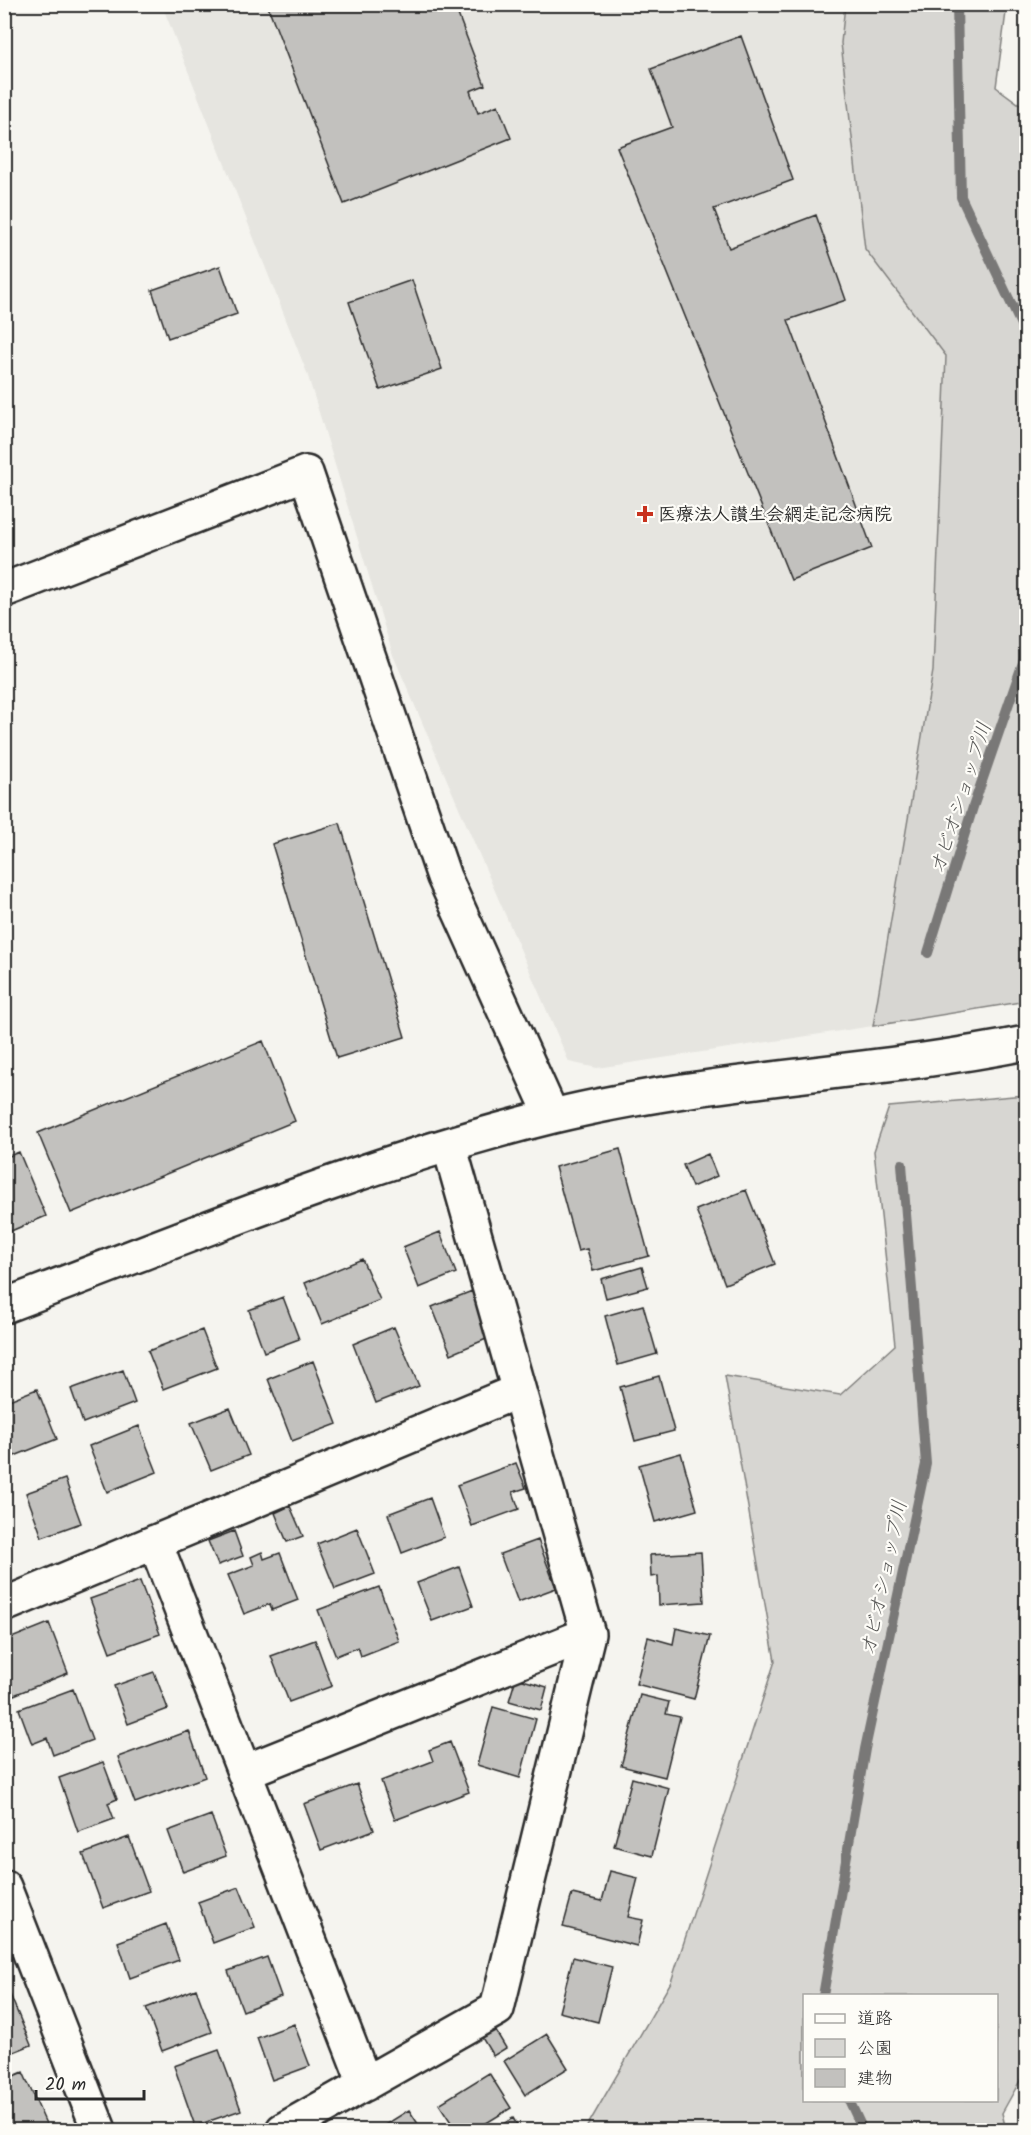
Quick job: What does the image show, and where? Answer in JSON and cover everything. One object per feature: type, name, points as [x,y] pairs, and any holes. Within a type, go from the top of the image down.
[{"type":"street","points":[[4,590],[306,472],[444,877],[552,1116]]},
{"type":"street","points":[[4,1306],[337,1180],[552,1116],[646,1096],[983,1052],[1026,1043]]},
{"type":"street","points":[[283,2130],[497,2009],[588,1634],[449,1145]]},
{"type":"street","points":[[4,1605],[518,1391]]},
{"type":"street","points":[[155,1542],[364,2084]]},
{"type":"street","points":[[244,1772],[588,1634]]},
{"type":"street","points":[[4,1887],[99,2130]]},
{"type":"shaded area","name":"医療法人讃生会網走記念病院","points":[[162,5],[845,5],[841,43],[865,249],[946,355],[933,671],[873,1026],[597,1068],[569,1062],[393,655],[307,373]]},
{"type":"green space","points":[[845,5],[1007,5],[996,87],[1026,109],[1026,1001],[873,1026],[933,671],[946,356],[865,249],[841,43]]},
{"type":"green space","points":[[1026,1095],[1026,2070],[1002,2113],[1006,2130],[585,2130],[671,1982],[775,1661],[725,1376],[840,1395],[895,1345],[874,1151],[889,1107]]},
{"type":"building","points":[[267,4],[454,4],[485,85],[470,91],[478,113],[498,105],[511,138],[344,204]]},
{"type":"building","points":[[741,36],[793,180],[714,209],[729,248],[816,215],[846,300],[788,320],[872,548],[791,580],[617,147],[672,127],[651,69]]},
{"type":"building","points":[[220,266],[237,314],[168,338],[152,290]]},
{"type":"building","points":[[412,280],[442,369],[380,390],[349,302]]},
{"type":"building","points":[[340,823],[405,1037],[337,1058],[272,844]]},
{"type":"building","points":[[263,1041],[295,1121],[71,1213],[38,1133]]},
{"type":"building","points":[[620,1149],[649,1256],[593,1271],[587,1249],[578,1251],[555,1167]]},
{"type":"building","points":[[19,1152],[46,1216],[4,1234],[4,1158]]},
{"type":"building","points":[[708,1154],[717,1176],[692,1187],[683,1165]]},
{"type":"building","points":[[746,1190],[775,1264],[725,1284],[696,1210]]},
{"type":"building","points":[[440,1232],[456,1273],[419,1288],[403,1247]]},
{"type":"building","points":[[362,1259],[380,1300],[322,1324],[305,1283]]},
{"type":"building","points":[[642,1267],[648,1287],[606,1298],[601,1279]]},
{"type":"building","points":[[472,1291],[491,1337],[451,1354],[432,1307]]},
{"type":"building","points":[[283,1297],[299,1339],[264,1352],[249,1310]]},
{"type":"building","points":[[643,1305],[657,1354],[618,1365],[605,1316]]},
{"type":"building","points":[[394,1327],[419,1386],[376,1403],[353,1344]]},
{"type":"building","points":[[202,1330],[217,1368],[163,1389],[148,1351]]},
{"type":"building","points":[[313,1361],[337,1424],[292,1441],[268,1379]]},
{"type":"building","points":[[123,1370],[135,1403],[83,1423],[71,1389]]},
{"type":"building","points":[[659,1376],[674,1431],[635,1441],[620,1387]]},
{"type":"building","points":[[37,1389],[57,1439],[12,1457],[4,1439],[4,1402]]},
{"type":"building","points":[[230,1408],[249,1455],[211,1470],[191,1423]]},
{"type":"building","points":[[139,1426],[157,1472],[107,1492],[89,1446]]},
{"type":"building","points":[[681,1453],[697,1510],[655,1522],[639,1465]]},
{"type":"building","points":[[516,1463],[526,1488],[513,1492],[519,1509],[472,1526],[457,1485]]},
{"type":"building","points":[[65,1479],[81,1523],[42,1537],[26,1493]]},
{"type":"building","points":[[430,1498],[444,1537],[402,1553],[388,1514]]},
{"type":"building","points":[[290,1506],[303,1536],[287,1542],[275,1513]]},
{"type":"building","points":[[357,1528],[375,1574],[335,1589],[317,1544]]},
{"type":"building","points":[[234,1531],[243,1556],[218,1565],[208,1541]]},
{"type":"building","points":[[538,1540],[556,1588],[518,1602],[500,1554]]},
{"type":"building","points":[[262,1552],[264,1559],[280,1553],[298,1600],[272,1610],[270,1604],[244,1614],[228,1575],[254,1565],[251,1557]]},
{"type":"building","points":[[701,1552],[704,1602],[659,1605],[658,1576],[651,1577],[650,1555]]},
{"type":"building","points":[[459,1567],[473,1606],[432,1621],[417,1583]]},
{"type":"building","points":[[140,1581],[160,1634],[110,1652],[90,1599]]},
{"type":"building","points":[[379,1587],[399,1641],[361,1656],[358,1647],[336,1656],[318,1610]]},
{"type":"building","points":[[49,1623],[68,1673],[14,1695],[4,1673],[4,1641]]},
{"type":"building","points":[[676,1628],[710,1636],[694,1699],[636,1684],[648,1637],[673,1644]]},
{"type":"building","points":[[315,1640],[332,1686],[289,1702],[271,1656]]},
{"type":"building","points":[[154,1672],[168,1709],[128,1724],[114,1686]]},
{"type":"building","points":[[516,1678],[547,1687],[541,1710],[509,1701]]},
{"type":"building","points":[[73,1689],[92,1740],[53,1755],[47,1738],[32,1744],[19,1709]]},
{"type":"building","points":[[640,1695],[669,1702],[666,1714],[680,1717],[665,1777],[621,1766]]},
{"type":"building","points":[[493,1707],[536,1719],[520,1778],[477,1765]]},
{"type":"building","points":[[189,1731],[205,1777],[135,1803],[118,1757]]},
{"type":"building","points":[[450,1742],[469,1792],[395,1820],[381,1781],[433,1761],[429,1750]]},
{"type":"building","points":[[103,1762],[117,1799],[108,1803],[114,1819],[78,1832],[59,1778]]},
{"type":"building","points":[[632,1778],[669,1788],[652,1856],[614,1846]]},
{"type":"building","points":[[357,1784],[374,1830],[321,1850],[304,1804]]},
{"type":"building","points":[[211,1815],[226,1856],[183,1872],[168,1831]]},
{"type":"building","points":[[129,1837],[149,1891],[103,1908],[83,1854]]},
{"type":"building","points":[[610,1871],[638,1878],[628,1917],[643,1920],[637,1946],[563,1927],[572,1894],[602,1901]]},
{"type":"building","points":[[239,1887],[255,1927],[213,1943],[198,1902]]},
{"type":"building","points":[[166,1924],[179,1960],[130,1978],[118,1942]]},
{"type":"building","points":[[4,1930],[16,1954],[4,1959]]},
{"type":"building","points":[[267,1957],[281,1996],[243,2011],[228,1971]]},
{"type":"building","points":[[573,1957],[612,1967],[598,2022],[559,2012]]},
{"type":"building","points":[[196,1989],[212,2032],[162,2051],[146,2008]]},
{"type":"building","points":[[9,1992],[31,2045],[4,2056],[4,1994]]},
{"type":"building","points":[[294,2024],[310,2066],[272,2080],[257,2038]]},
{"type":"building","points":[[494,2028],[506,2048],[493,2056],[481,2036]]},
{"type":"building","points":[[547,2034],[568,2068],[525,2095],[504,2061]]},
{"type":"building","points":[[219,2050],[241,2110],[195,2126],[174,2066]]},
{"type":"building","points":[[23,2072],[47,2126],[37,2130],[4,2130],[4,2080]]},
{"type":"building","points":[[489,2073],[511,2108],[475,2130],[456,2130],[439,2104]]},
{"type":"building","points":[[409,2110],[422,2130],[377,2130]]},
{"type":"building","points":[[513,2118],[520,2130],[493,2130]]},
{"type":"waterway","name":"オビオショップ川","points":[[957,4],[961,197],[1026,335]]},
{"type":"waterway","name":"オビオショップ川","points":[[928,953],[973,807],[1026,654]]},
{"type":"waterway","name":"オビオショップ川","points":[[823,1994],[865,1749],[926,1464],[902,1164]]},
{"type":"waterway","name":"オビオショップ川","points":[[850,2102],[863,2130]]},
{"type":"place","name":"医療法人讃生会網走記念病院","points":[[645,514]]}]
